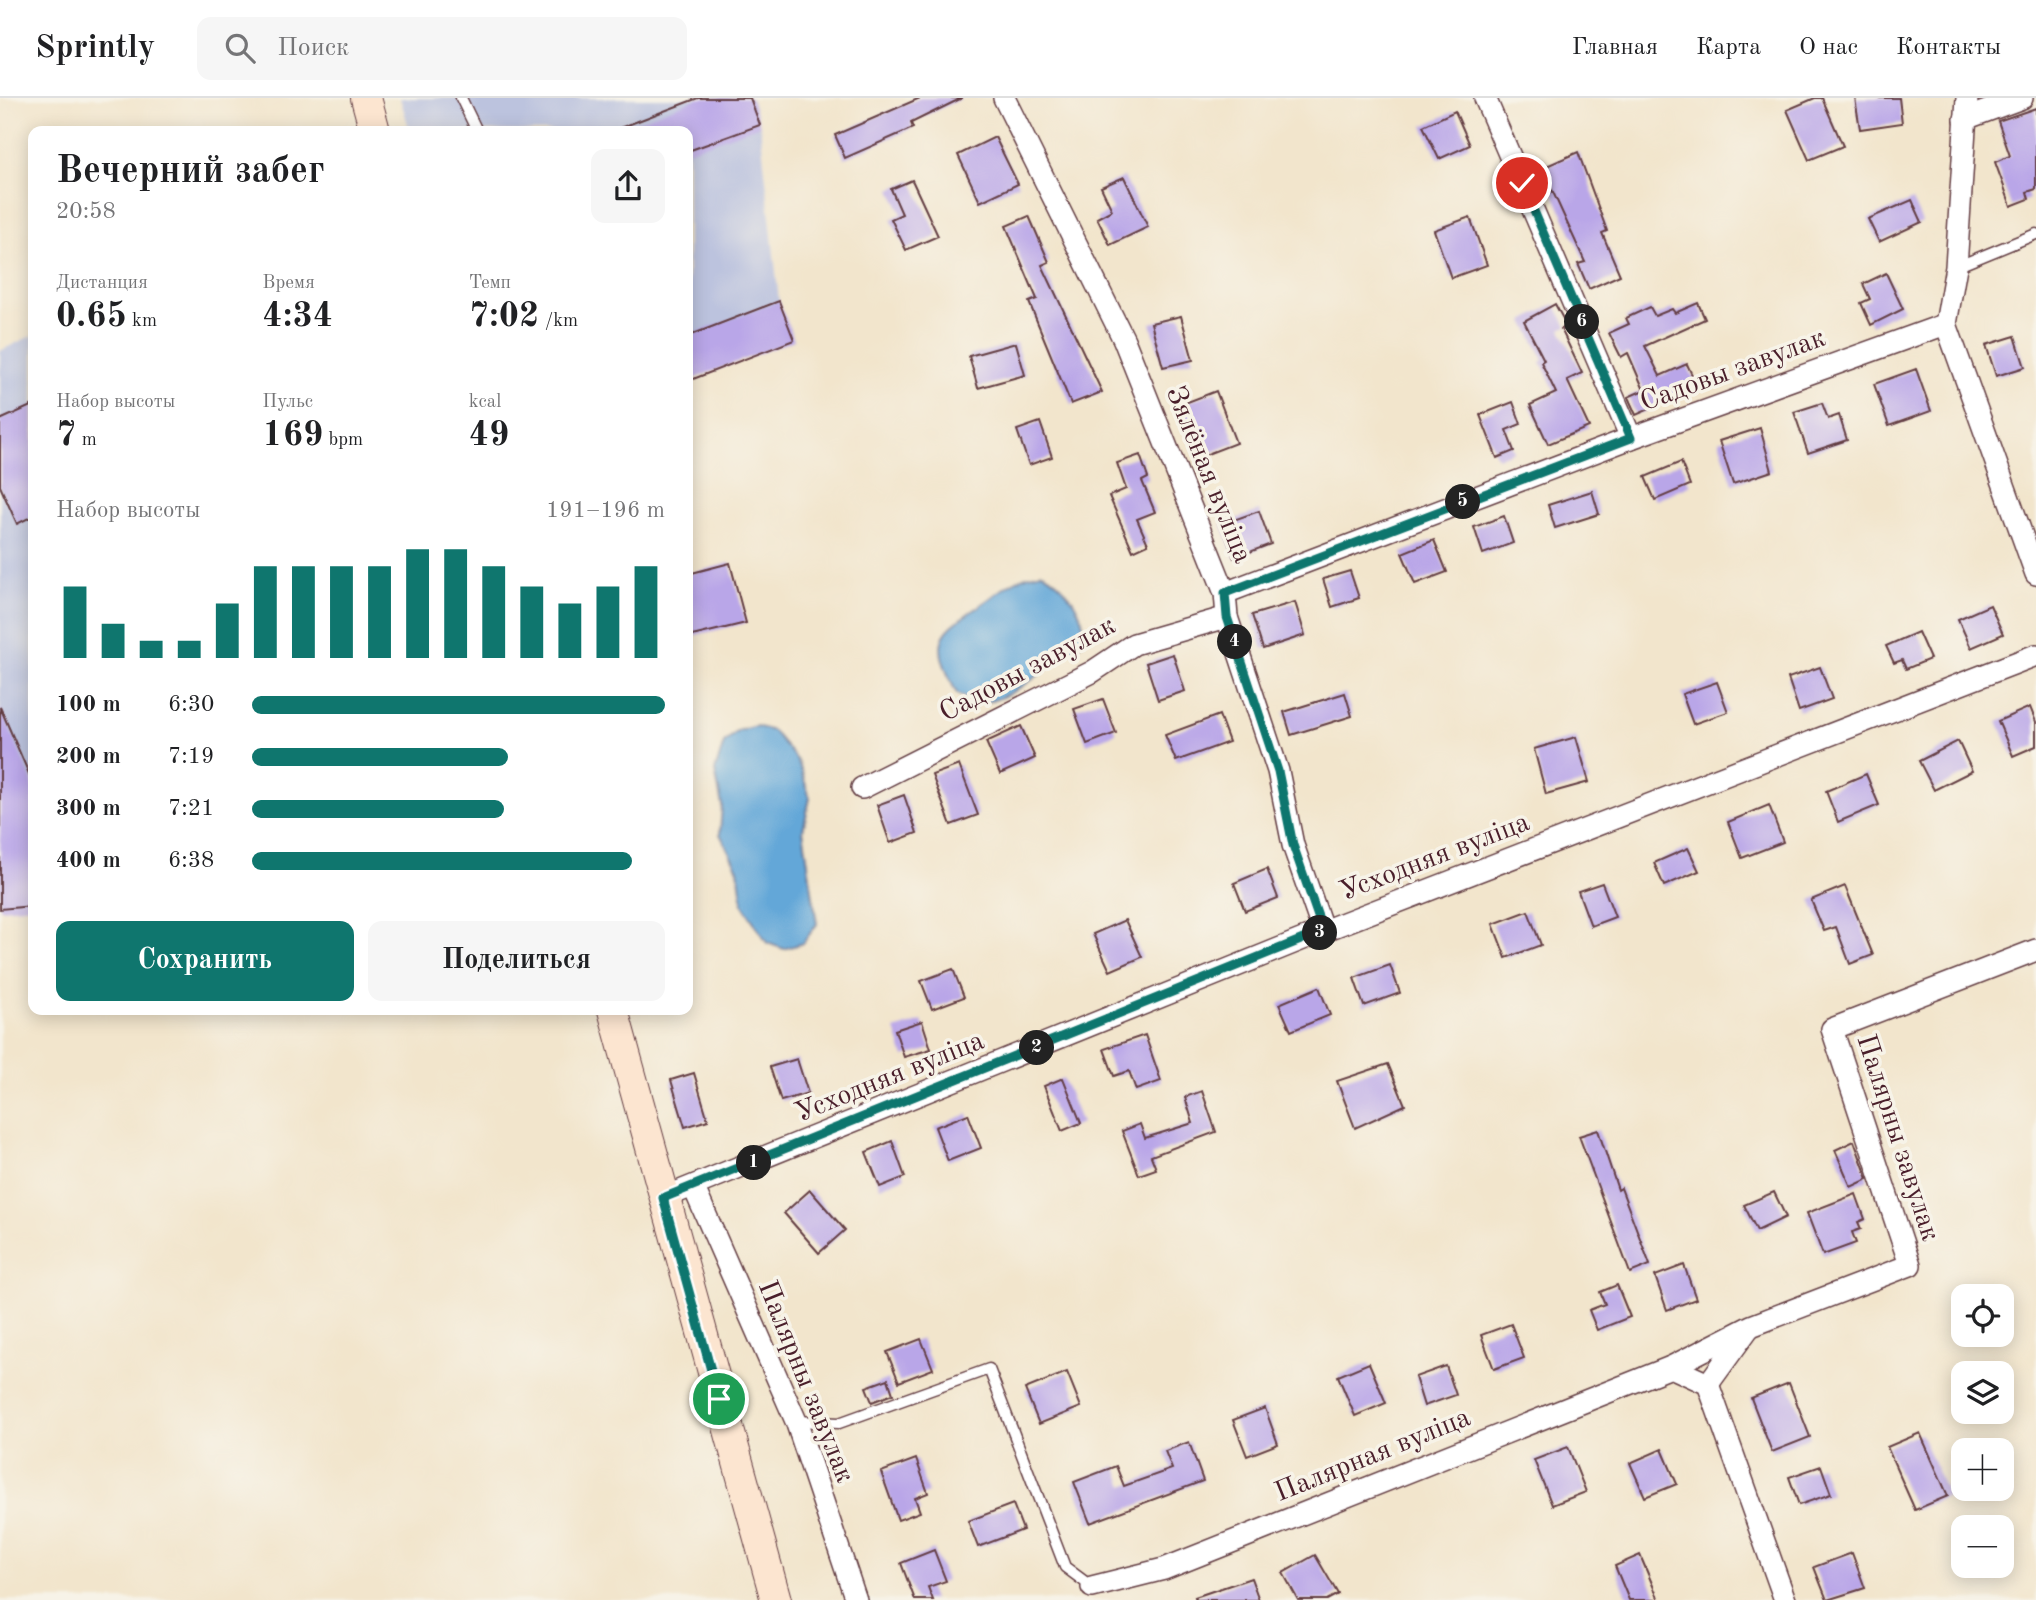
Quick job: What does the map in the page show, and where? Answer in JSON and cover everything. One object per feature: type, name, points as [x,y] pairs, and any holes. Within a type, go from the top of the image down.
[{"type":"street","points":[[366,98],[374,126]]},
{"type":"street","name":"Зялёная вуліца","points":[[1003,98],[1124,340],[1225,593],[1227,617],[1278,771],[1293,845],[1323,931]]},
{"type":"street","points":[[1485,98],[1631,438]]},
{"type":"street","points":[[2022,98],[1966,109],[1956,267],[1946,324],[2036,574]]},
{"type":"street","name":"Садовы завулак","points":[[1225,593],[1631,438],[1946,324]]},
{"type":"street","name":"Садовы завулак","points":[[862,788],[1091,672],[1134,644],[1227,617]]},
{"type":"street","name":"Усходняя вуліца","points":[[663,1198],[694,1188],[1323,931],[2036,655]]},
{"type":"street","name":"Палярны завулак","points":[[1671,1367],[1751,1326],[1910,1265],[1832,1029],[2036,950]]},
{"type":"street","points":[[614,1015],[776,1600]]},
{"type":"street","name":"Палярны завулак","points":[[694,1188],[796,1421],[856,1600]]},
{"type":"street","points":[[1708,1384],[1751,1326]]},
{"type":"street","points":[[1671,1367],[1708,1384],[1785,1600]]},
{"type":"street","name":"Палярная вуліца","points":[[1092,1587],[1164,1569],[1671,1367]]},
{"type":"lane","points":[[461,98],[475,126]]},
{"type":"lane","points":[[1956,267],[2036,234]]},
{"type":"lane","points":[[796,1421],[839,1423],[989,1368],[1065,1567],[1092,1587]]},
{"type":"shaded area","points":[[400,98],[751,98],[760,125],[779,301],[794,340],[693,375],[693,126],[408,126]]},
{"type":"shaded area","points":[[28,337],[28,771],[0,707],[0,351]]},
{"type":"water","points":[[1042,572],[1059,584],[1073,601],[1082,620],[1084,641],[1033,679],[1004,696],[978,702],[957,694],[942,658],[944,636],[960,620],[1008,585]]},
{"type":"water","points":[[756,726],[773,731],[798,761],[810,798],[803,830],[817,924],[803,943],[784,949],[767,943],[743,905],[738,869],[720,834],[722,805],[715,771],[724,743],[738,731]]},
{"type":"building","points":[[698,98],[750,98],[760,125],[693,149],[693,126],[625,126]]},
{"type":"building","points":[[920,98],[962,98],[911,123],[913,128],[845,158],[835,135]]},
{"type":"building","points":[[1815,98],[1822,98],[1843,146],[1809,160],[1787,110]]},
{"type":"building","points":[[1855,98],[1899,98],[1902,123],[1860,129]]},
{"type":"building","points":[[2036,108],[2036,189],[2027,192],[2029,199],[2011,206],[1995,162],[2010,156],[1998,121]]},
{"type":"building","points":[[1455,111],[1470,145],[1439,159],[1423,126]]},
{"type":"building","points":[[995,137],[1018,184],[980,202],[958,155]]},
{"type":"building","points":[[1578,152],[1607,231],[1602,233],[1620,275],[1589,289],[1578,264],[1585,262],[1542,168]]},
{"type":"building","points":[[1124,177],[1148,227],[1110,245],[1097,218],[1112,210],[1101,187]]},
{"type":"building","points":[[912,180],[938,236],[906,250],[891,219],[902,214],[891,189]]},
{"type":"building","points":[[1912,200],[1922,222],[1879,242],[1868,219]]},
{"type":"building","points":[[1029,216],[1049,262],[1042,265],[1102,392],[1071,404],[1029,302],[1037,299],[1006,226]]},
{"type":"building","points":[[1470,217],[1487,265],[1451,278],[1434,230]]},
{"type":"building","points":[[1886,273],[1903,309],[1871,325],[1861,303],[1870,299],[1863,284]]},
{"type":"building","points":[[779,301],[794,340],[693,379],[693,334]]},
{"type":"building","points":[[1698,303],[1705,319],[1645,346],[1660,376],[1687,364],[1698,388],[1636,415],[1628,397],[1644,390],[1628,353],[1621,357],[1609,333],[1629,324],[1626,318],[1650,307],[1655,316],[1672,309],[1675,313]]},
{"type":"building","points":[[1555,304],[1567,326],[1561,329],[1582,373],[1567,380],[1589,427],[1548,444],[1530,405],[1556,393],[1541,362],[1544,360],[1524,321]]},
{"type":"building","points":[[1181,316],[1193,360],[1163,367],[1151,323]]},
{"type":"building","points":[[2015,336],[2025,367],[1996,376],[1986,345]]},
{"type":"building","points":[[1016,343],[1025,375],[978,388],[969,356]]},
{"type":"building","points":[[1916,369],[1931,411],[1889,426],[1874,384]]},
{"type":"building","points":[[1216,391],[1236,443],[1197,458],[1177,406]]},
{"type":"building","points":[[1513,402],[1521,424],[1506,430],[1514,451],[1497,458],[1480,415]]},
{"type":"building","points":[[1822,403],[1828,419],[1839,415],[1847,440],[1808,453],[1794,412]]},
{"type":"building","points":[[28,407],[28,518],[17,524],[0,486],[0,420]]},
{"type":"building","points":[[1040,422],[1052,457],[1029,465],[1017,430]]},
{"type":"building","points":[[1760,428],[1772,471],[1733,484],[1719,441]]},
{"type":"building","points":[[1140,455],[1148,478],[1142,481],[1155,512],[1137,519],[1148,544],[1133,551],[1109,496],[1126,489],[1117,463]]},
{"type":"building","points":[[1681,462],[1690,485],[1655,500],[1645,477]]},
{"type":"building","points":[[1592,491],[1599,514],[1555,528],[1548,505]]},
{"type":"building","points":[[1259,511],[1271,544],[1234,558],[1222,524]]},
{"type":"building","points":[[1504,516],[1513,543],[1483,554],[1474,527]]},
{"type":"building","points":[[1434,540],[1447,572],[1415,584],[1402,553]]},
{"type":"building","points":[[730,563],[746,623],[693,636],[693,573]]},
{"type":"building","points":[[1350,571],[1359,598],[1332,607],[1323,579]]},
{"type":"building","points":[[1295,602],[1305,635],[1263,649],[1252,615]]},
{"type":"building","points":[[1990,605],[2003,634],[1971,648],[1958,619]]},
{"type":"building","points":[[1918,632],[1930,659],[1906,669],[1902,660],[1894,663],[1886,646]]},
{"type":"building","points":[[1173,654],[1185,691],[1158,700],[1146,663]]},
{"type":"building","points":[[1820,667],[1832,699],[1799,711],[1788,678]]},
{"type":"building","points":[[1717,682],[1728,712],[1693,724],[1682,694]]},
{"type":"building","points":[[1345,693],[1352,716],[1291,735],[1284,712]]},
{"type":"building","points":[[1103,699],[1116,733],[1087,744],[1074,709]]},
{"type":"building","points":[[0,707],[28,771],[28,906],[0,909]]},
{"type":"building","points":[[2030,707],[2036,722],[2036,746],[2013,756],[1998,721]]},
{"type":"building","points":[[1219,715],[1229,742],[1176,761],[1165,735]]},
{"type":"building","points":[[1021,726],[1035,758],[1000,774],[986,742]]},
{"type":"building","points":[[1576,737],[1589,782],[1546,794],[1534,749]]},
{"type":"building","points":[[1958,741],[1972,771],[1934,790],[1919,761]]},
{"type":"building","points":[[959,765],[978,815],[951,825],[932,775]]},
{"type":"building","points":[[1866,774],[1879,805],[1838,822],[1826,791]]},
{"type":"building","points":[[904,795],[917,833],[890,843],[877,805]]},
{"type":"building","points":[[1769,805],[1783,842],[1742,858],[1728,822]]},
{"type":"building","points":[[1688,848],[1699,871],[1664,886],[1654,863]]},
{"type":"building","points":[[1267,869],[1278,898],[1245,911],[1234,883]]},
{"type":"building","points":[[1602,883],[1615,917],[1591,926],[1578,891]]},
{"type":"building","points":[[1845,886],[1873,955],[1850,964],[1836,927],[1824,931],[1811,900]]},
{"type":"building","points":[[1528,911],[1541,945],[1506,958],[1493,924]]},
{"type":"building","points":[[1125,920],[1142,957],[1110,971],[1093,934]]},
{"type":"building","points":[[1390,965],[1400,993],[1364,1006],[1354,978]]},
{"type":"building","points":[[953,969],[964,997],[932,1009],[921,981]]},
{"type":"building","points":[[1319,987],[1330,1015],[1291,1031],[1279,1004]]},
{"type":"building","points":[[922,1021],[931,1049],[904,1057],[895,1030]]},
{"type":"building","points":[[1145,1035],[1161,1081],[1136,1090],[1129,1071],[1114,1076],[1104,1049]]},
{"type":"building","points":[[797,1059],[808,1093],[781,1101],[770,1067]]},
{"type":"building","points":[[1388,1064],[1405,1105],[1355,1128],[1337,1081]]},
{"type":"building","points":[[694,1073],[708,1120],[685,1127],[671,1080]]},
{"type":"building","points":[[1063,1078],[1081,1123],[1062,1131],[1044,1086]]},
{"type":"building","points":[[1202,1091],[1216,1132],[1151,1156],[1156,1169],[1139,1175],[1122,1131],[1140,1124],[1145,1138],[1193,1123],[1185,1097]]},
{"type":"building","points":[[968,1114],[981,1148],[948,1161],[935,1127]]},
{"type":"building","points":[[1598,1130],[1618,1190],[1621,1188],[1650,1265],[1630,1273],[1579,1136]]},
{"type":"building","points":[[892,1141],[905,1177],[880,1187],[866,1152]]},
{"type":"building","points":[[1854,1141],[1868,1179],[1851,1187],[1835,1150]]},
{"type":"building","points":[[810,1190],[845,1230],[819,1253],[784,1213]]},
{"type":"building","points":[[1774,1192],[1786,1217],[1757,1231],[1744,1205]]},
{"type":"building","points":[[1856,1194],[1865,1219],[1858,1222],[1861,1229],[1852,1232],[1856,1243],[1823,1255],[1807,1213]]},
{"type":"building","points":[[1684,1265],[1696,1299],[1667,1310],[1655,1276]]},
{"type":"building","points":[[1617,1285],[1630,1317],[1597,1330],[1589,1310],[1605,1304],[1600,1292]]},
{"type":"building","points":[[1511,1324],[1524,1358],[1494,1369],[1481,1335]]},
{"type":"building","points":[[921,1339],[933,1369],[899,1382],[887,1352]]},
{"type":"building","points":[[1369,1363],[1386,1403],[1355,1416],[1338,1376]]},
{"type":"building","points":[[1446,1366],[1456,1395],[1424,1406],[1415,1377]]},
{"type":"building","points":[[1067,1372],[1081,1407],[1039,1424],[1025,1389]]},
{"type":"building","points":[[888,1379],[893,1394],[872,1402],[866,1387]]},
{"type":"building","points":[[1789,1383],[1810,1437],[1772,1452],[1751,1398]]},
{"type":"building","points":[[1265,1408],[1278,1444],[1247,1456],[1233,1420]]},
{"type":"building","points":[[1920,1433],[1948,1496],[1915,1510],[1887,1447]]},
{"type":"building","points":[[1189,1442],[1203,1481],[1090,1523],[1074,1482],[1116,1466],[1124,1486],[1172,1469],[1165,1451]]},
{"type":"building","points":[[1568,1447],[1586,1492],[1552,1505],[1534,1460]]},
{"type":"building","points":[[1662,1449],[1677,1484],[1645,1497],[1630,1463]]},
{"type":"building","points":[[916,1459],[928,1493],[915,1498],[920,1512],[898,1520],[881,1472]]},
{"type":"building","points":[[1821,1466],[1831,1494],[1799,1505],[1789,1477]]},
{"type":"building","points":[[1013,1504],[1023,1530],[978,1547],[968,1521]]},
{"type":"building","points":[[934,1550],[946,1581],[928,1587],[933,1600],[915,1600],[901,1563]]},
{"type":"building","points":[[1852,1553],[1865,1588],[1827,1600],[1814,1567]]},
{"type":"building","points":[[1315,1555],[1338,1594],[1327,1600],[1298,1600],[1283,1573]]},
{"type":"building","points":[[1640,1555],[1659,1600],[1629,1600],[1615,1566]]},
{"type":"building","points":[[1251,1578],[1259,1600],[1196,1600],[1195,1597]]},
{"type":"route","points":[[719,1399],[663,1198],[694,1188],[1323,931],[1293,845],[1278,771],[1227,617],[1225,593],[1631,438],[1522,183]]}]
